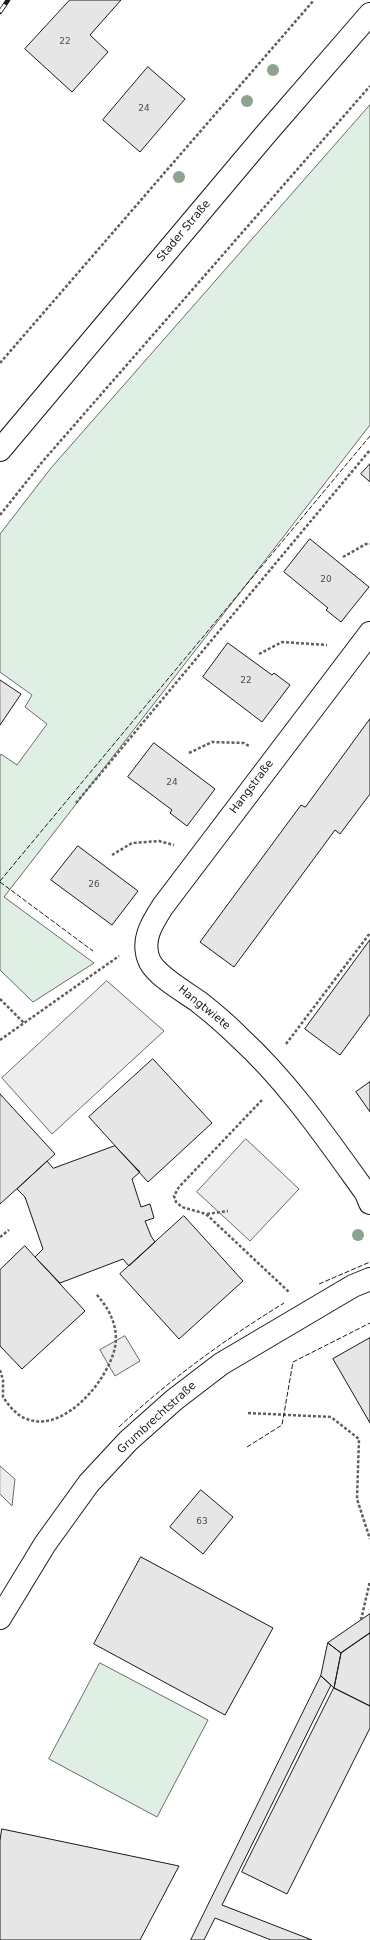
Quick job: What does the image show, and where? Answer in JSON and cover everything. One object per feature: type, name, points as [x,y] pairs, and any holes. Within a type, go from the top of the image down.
[{"type":"street","name":"Stader Straße","points":[[0,450],[255,147],[370,14]]},
{"type":"street","name":"Hangstraße","points":[[146,947],[146,937],[154,920],[202,854],[364,641]]},
{"type":"street","name":"Hangtwiete","points":[[146,947],[151,964],[159,972],[199,1002],[240,1038],[275,1074],[316,1124],[366,1193],[370,1203]]},
{"type":"street","name":"Grumbrechtstraße","points":[[0,1618],[45,1544],[89,1483],[128,1441],[174,1400],[221,1364],[353,1286],[370,1279]]},
{"type":"path","points":[[0,363],[314,0]]},
{"type":"path","points":[[0,515],[43,461],[370,86]]},
{"type":"path","points":[[76,803],[370,450]]},
{"type":"path","points":[[343,556],[366,544],[370,544]]},
{"type":"path","points":[[258,654],[282,642],[364,641]]},
{"type":"path","points":[[189,753],[212,742],[244,743],[273,760]]},
{"type":"path","points":[[112,855],[132,843],[160,841],[202,854]]},
{"type":"path","points":[[228,1211],[206,1214],[182,1207],[176,1202],[174,1196],[179,1187],[275,1074],[370,933]]},
{"type":"path","points":[[0,1040],[118,956],[129,951],[146,947]]},
{"type":"path","points":[[0,999],[24,1023]]},
{"type":"path","points":[[206,1214],[310,1311]]},
{"type":"path","points":[[0,1237],[9,1230]]},
{"type":"path","points":[[0,1370],[3,1380],[3,1397],[20,1416],[34,1421],[44,1420],[56,1418],[72,1410],[100,1380],[109,1365],[115,1347],[113,1322],[105,1305],[96,1294]]},
{"type":"path","points":[[248,1412],[331,1417],[359,1439],[357,1499],[370,1539]]},
{"type":"path","points":[[361,1620],[370,1581]]},
{"type":"green space","points":[[370,105],[370,425],[4,897],[94,963],[33,1002],[0,970],[0,756],[1,754],[17,765],[47,724],[25,707],[32,695],[0,672],[0,534],[51,468]]},
{"type":"green space","points":[[100,1663],[208,1720],[157,1817],[49,1759]]},
{"type":"shaded area","points":[[107,981],[164,1031],[52,1134],[2,1078]]},
{"type":"shaded area","points":[[246,1139],[299,1189],[250,1241],[197,1192]]},
{"type":"shaded area","points":[[125,1336],[140,1361],[115,1376],[100,1350]]},
{"type":"shaded area","points":[[0,1466],[15,1479],[12,1506],[0,1494]]},
{"type":"building","points":[[70,0],[121,0],[90,35],[108,52],[72,92],[25,49]]},
{"type":"building","points":[[148,67],[185,99],[140,152],[103,120]]},
{"type":"building","points":[[370,464],[370,482],[361,474]]},
{"type":"building","points":[[310,539],[369,587],[341,622],[326,610],[328,608],[284,572]]},
{"type":"building","points":[[228,643],[272,675],[274,673],[290,685],[262,722],[203,677]]},
{"type":"building","points":[[0,680],[21,694],[0,725]]},
{"type":"building","points":[[370,719],[370,794],[340,834],[335,830],[234,967],[200,942],[301,805],[305,807]]},
{"type":"building","points":[[154,743],[215,789],[187,826],[170,813],[172,810],[128,777]]},
{"type":"building","points":[[78,846],[138,891],[112,925],[51,880]]},
{"type":"building","points":[[370,940],[370,1014],[340,1055],[305,1029]]},
{"type":"building","points":[[153,1059],[212,1123],[148,1182],[89,1117]]},
{"type":"building","points":[[370,1082],[370,1112],[356,1092]]},
{"type":"building","points":[[0,1094],[55,1154],[0,1204]]},
{"type":"building","points":[[115,1146],[140,1172],[132,1179],[141,1207],[150,1204],[154,1218],[145,1221],[155,1242],[129,1266],[123,1259],[60,1283],[35,1257],[43,1249],[25,1197],[17,1189],[47,1161],[53,1168]]},
{"type":"building","points":[[184,1216],[243,1281],[179,1339],[120,1274]]},
{"type":"building","points":[[25,1246],[85,1311],[22,1369],[0,1346],[0,1270]]},
{"type":"building","points":[[370,1338],[370,1423],[333,1359]]},
{"type":"building","points":[[201,1490],[233,1517],[203,1554],[170,1527]]},
{"type":"building","points":[[141,1557],[273,1628],[225,1715],[94,1644]]},
{"type":"building","points":[[370,1614],[370,1633],[341,1653],[328,1643]]},
{"type":"building","points":[[370,1633],[370,1706],[334,1688],[341,1653]]},
{"type":"building","points":[[328,1643],[341,1653],[334,1688],[321,1676]]},
{"type":"building","points":[[321,1676],[331,1685],[222,1905],[312,1940],[271,1940],[215,1918],[204,1940],[191,1940]]},
{"type":"building","points":[[334,1688],[370,1706],[370,1728],[287,1894],[242,1872]]},
{"type":"building","points":[[2,1829],[179,1866],[140,1940],[0,1940],[0,1841]]},
{"type":"railway","points":[[0,12],[8,0]]},
{"type":"fence","points":[[0,881],[370,436]]},
{"type":"fence","points":[[0,882],[93,951]]},
{"type":"fence","points":[[319,1284],[370,1262]]},
{"type":"fence","points":[[119,1427],[157,1393],[198,1361],[240,1331],[284,1303]]},
{"type":"fence","points":[[247,1447],[282,1425],[293,1362],[370,1323]]}]
